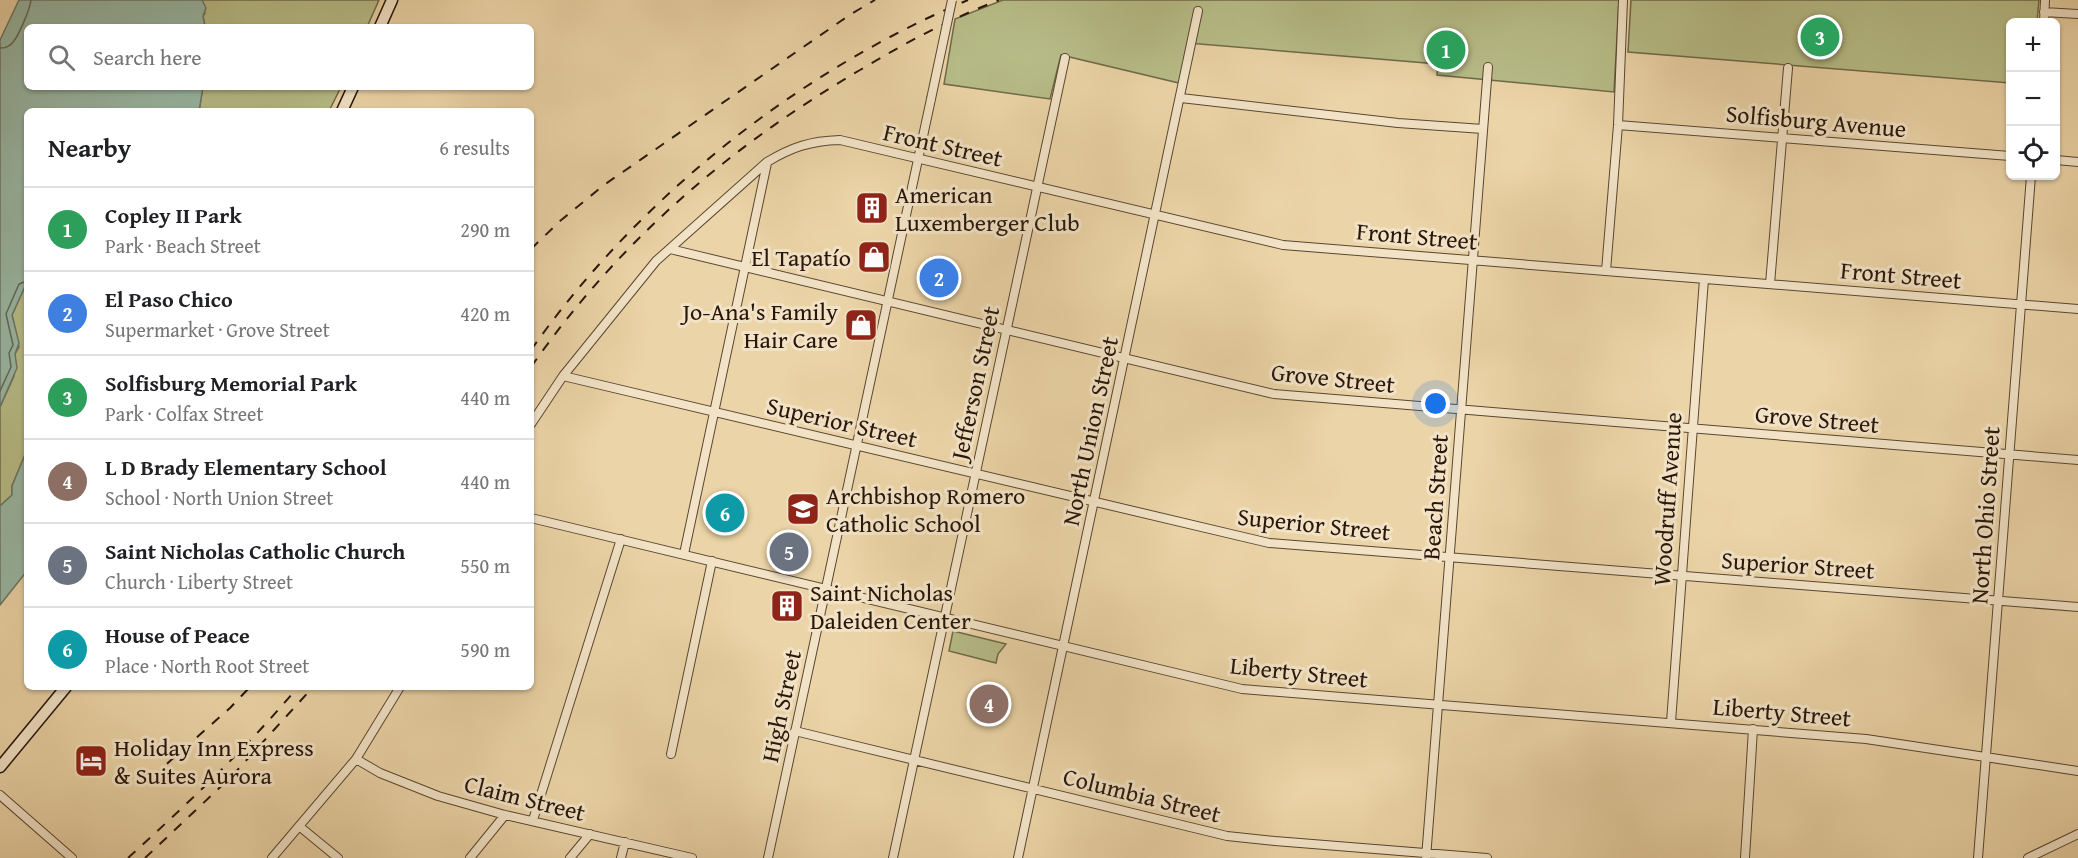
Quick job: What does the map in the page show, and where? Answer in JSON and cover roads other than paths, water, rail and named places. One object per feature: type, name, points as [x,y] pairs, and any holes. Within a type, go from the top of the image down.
[{"type":"main road","points":[[381,24],[392,0]]},
{"type":"main road","points":[[343,108],[352,90]]},
{"type":"main road","points":[[0,767],[64,690]]},
{"type":"street","name":"High Street","points":[[768,858],[952,0]]},
{"type":"street","points":[[1606,271],[1618,125],[1623,0]]},
{"type":"street","points":[[2044,18],[2045,0]]},
{"type":"street","name":"North Union Street","points":[[1018,858],[1198,11]]},
{"type":"street","points":[[2044,12],[2078,14]]},
{"type":"street","name":"Jefferson Street","points":[[893,858],[1065,58]]},
{"type":"street","name":"Beach Street","points":[[1426,856],[1488,67]]},
{"type":"street","points":[[1770,284],[1788,68]]},
{"type":"street","points":[[1181,98],[1352,118],[1483,129]]},
{"type":"street","name":"Solfisburg Avenue","points":[[1618,125],[2006,156]]},
{"type":"street","name":"Front Street","points":[[534,420],[563,376],[656,261],[767,162],[787,150],[804,144],[824,141],[840,141],[1283,245],[2078,309]]},
{"type":"street","points":[[2060,160],[2078,162]]},
{"type":"street","points":[[684,554],[767,162]]},
{"type":"street","name":"North Ohio Street","points":[[1978,858],[2031,180]]},
{"type":"street","name":"Grove Street","points":[[670,249],[1274,394],[2078,460]]},
{"type":"street","name":"Woodruff Avenue","points":[[1671,722],[1691,429],[1704,279]]},
{"type":"street","name":"Superior Street","points":[[563,376],[1259,541],[2078,607]]},
{"type":"street","name":"Liberty Street","points":[[534,519],[1242,689],[1866,739],[2078,771]]},
{"type":"street","points":[[533,820],[621,539]]},
{"type":"street","points":[[671,754],[712,561]]},
{"type":"street","points":[[272,858],[356,759],[398,690]]},
{"type":"street","points":[[1745,858],[1753,729]]},
{"type":"street","name":"Columbia Street","points":[[795,731],[1227,836],[1426,856],[1487,858]]},
{"type":"street","name":"Claim Street","points":[[356,759],[380,773],[438,796],[504,814],[692,858]]},
{"type":"street","points":[[0,795],[72,858]]},
{"type":"street","points":[[470,858],[504,814]]},
{"type":"street","points":[[299,826],[338,858]]},
{"type":"street","points":[[570,858],[590,834]]},
{"type":"street","points":[[2028,858],[2078,834]]},
{"type":"street","points":[[621,858],[625,842]]},
{"type":"water","points":[[19,0],[202,0],[206,8],[203,16],[204,24],[24,24],[24,90],[202,90],[200,108],[24,108],[24,289],[12,315],[19,343],[15,354],[17,368],[0,407],[0,40]]},
{"type":"water","points":[[24,457],[24,575],[0,605],[0,506],[12,495],[12,486]]},
{"type":"railway","points":[[534,246],[560,221],[604,185],[851,14],[875,0]]},
{"type":"railway","points":[[534,346],[573,294],[620,241],[671,191],[726,145],[783,102],[843,64],[905,29],[968,0]]},
{"type":"railway","points":[[534,363],[601,278],[679,200],[722,165],[766,131],[860,70],[928,32],[999,0]]},
{"type":"railway","points":[[152,777],[247,690]]},
{"type":"railway","points":[[128,858],[237,754],[295,690]]},
{"type":"railway","points":[[145,858],[232,776],[310,690]]},
{"type":"place","name":"Solfisburg Memorial Park","points":[[1820,37]]},
{"type":"place","name":"Copley II Park","points":[[1446,50]]},
{"type":"place","name":"American Luxemberger Club","points":[[872,208]]},
{"type":"place","name":"El Tapatío","points":[[874,257]]},
{"type":"place","name":"El Paso Chico","points":[[939,278]]},
{"type":"place","name":"Jo-Ana's Family Hair Care","points":[[861,325]]},
{"type":"place","name":"Archbishop Romero Catholic School","points":[[803,509]]},
{"type":"place","name":"House of Peace","points":[[725,513]]},
{"type":"place","name":"Saint Nicholas Catholic Church","points":[[789,552]]},
{"type":"place","name":"Saint Nicholas Daleiden Center","points":[[787,606]]},
{"type":"place","name":"L D Brady Elementary School","points":[[989,704]]},
{"type":"place","name":"Holiday Inn Express & Suites Aurora","points":[[91,761]]}]
